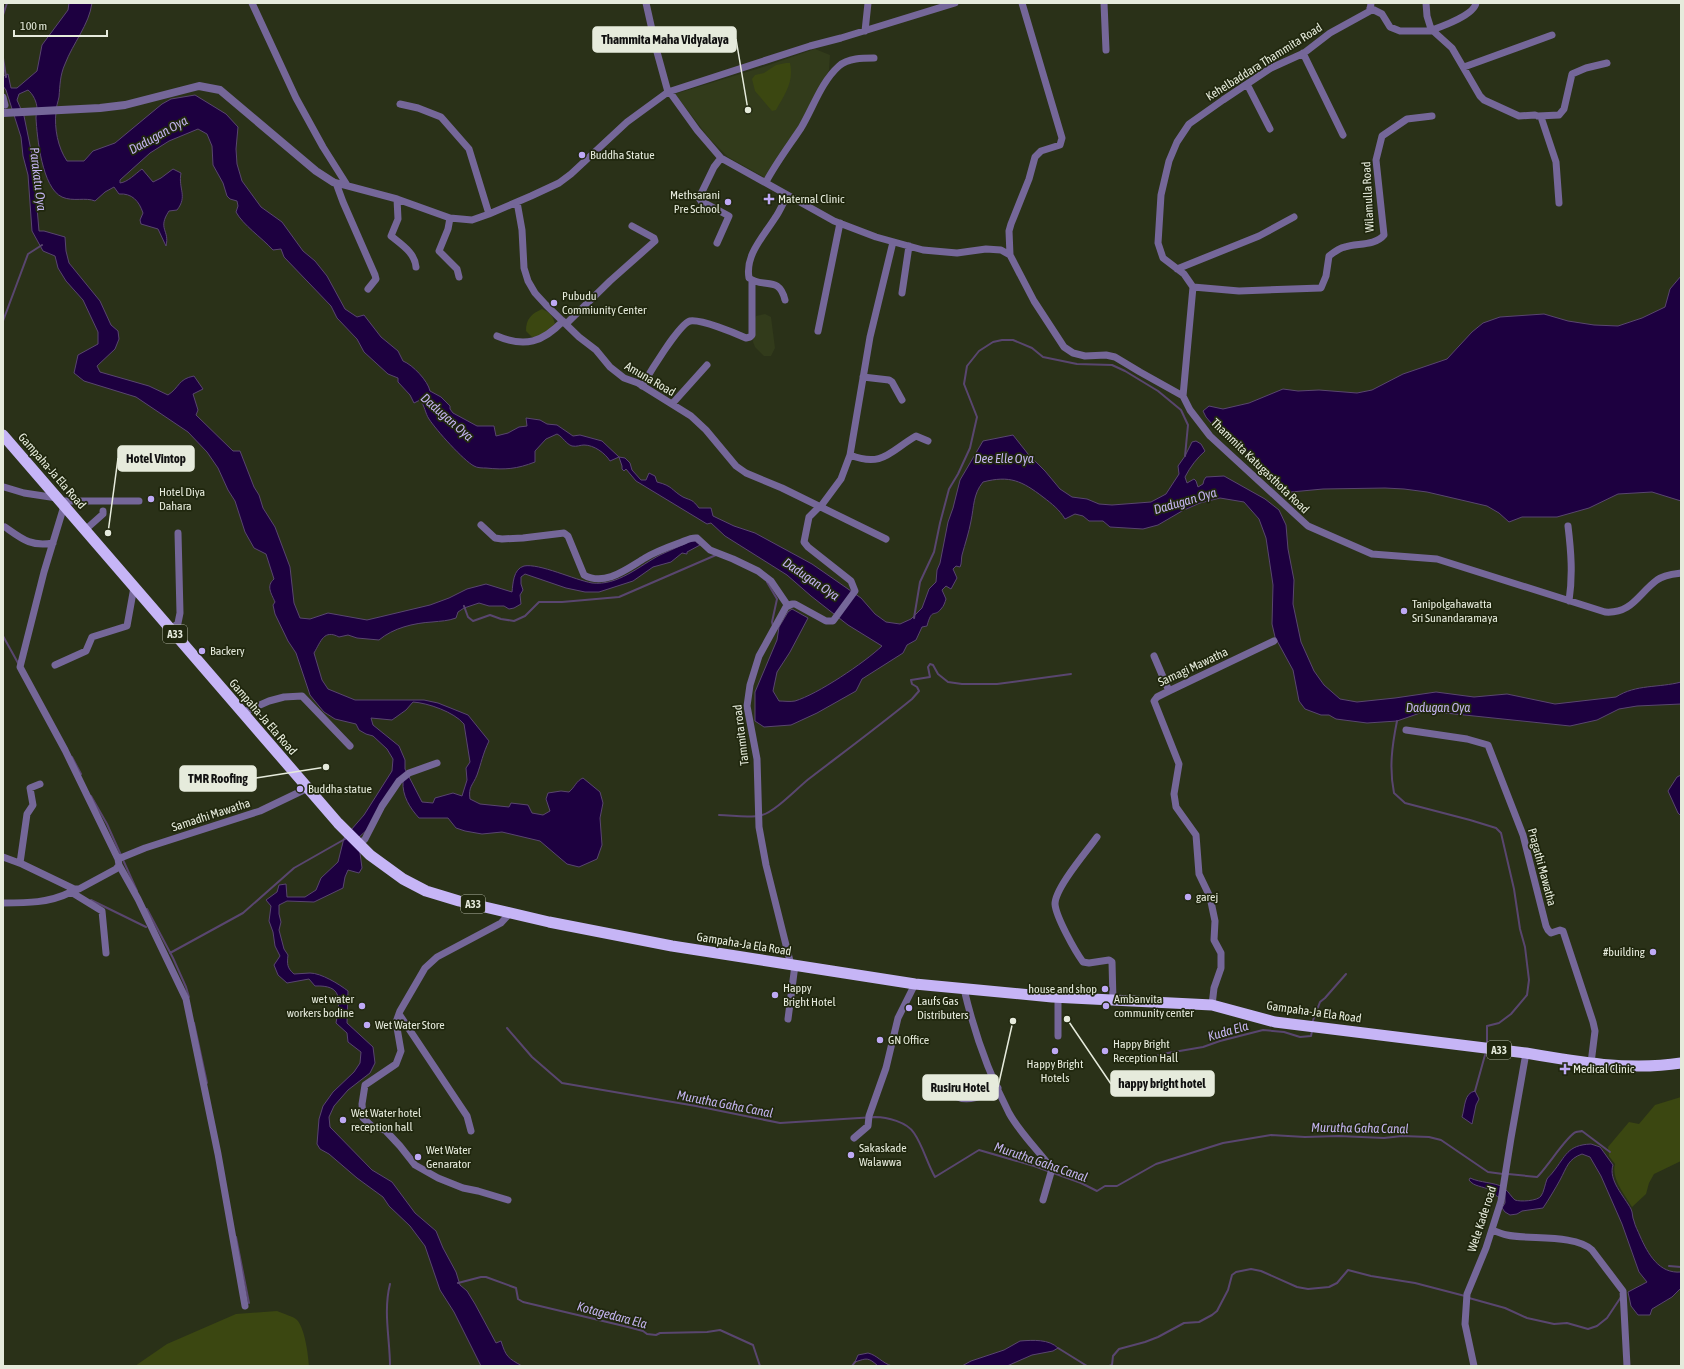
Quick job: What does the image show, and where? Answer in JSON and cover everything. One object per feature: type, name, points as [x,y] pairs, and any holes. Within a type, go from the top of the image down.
[{"type":"highway","name":"Gampaha-Ja Ela Road","points":[[3,435],[242,713],[358,843],[370,855],[403,879],[426,890],[459,901],[510,913],[672,946],[915,984],[1058,998],[1212,1005],[1275,1022],[1313,1025],[1591,1062],[1646,1066],[1681,1063]]},
{"type":"street","points":[[252,3],[296,98],[323,148],[347,185]]},
{"type":"street","points":[[646,3],[656,52],[669,92],[697,130],[721,158],[729,164],[766,182],[787,196],[840,224],[876,238],[923,250],[957,253],[986,249],[1001,250],[1010,255]]},
{"type":"street","points":[[865,31],[868,3]]},
{"type":"street","points":[[3,97],[6,110],[35,112],[125,105],[199,86],[220,90],[316,171],[332,181],[397,199],[450,218],[472,220],[545,190],[571,174],[627,122],[669,92],[810,46],[865,31],[955,3]]},
{"type":"street","points":[[1022,3],[1062,138],[1060,145],[1041,151],[1035,157],[1029,179],[1009,231],[1010,255],[1034,301],[1064,347],[1073,353],[1085,356],[1106,354],[1115,356],[1183,396],[1193,288]]},
{"type":"street","points":[[1104,3],[1106,50]]},
{"type":"street","points":[[1426,3],[1427,16],[1433,30],[1452,48],[1480,96],[1484,100],[1519,116],[1559,115],[1564,109],[1572,74],[1586,68],[1607,64]]},
{"type":"street","points":[[1371,6],[1382,14],[1390,27],[1400,31],[1433,30],[1469,13],[1476,6],[1476,3]]},
{"type":"street","name":"Kehelbaddara Thammita Road","points":[[1193,288],[1184,274],[1163,258],[1158,243],[1160,204],[1169,161],[1177,142],[1189,124],[1271,68],[1303,53],[1330,33],[1370,11],[1371,6]]},
{"type":"street","points":[[1464,67],[1552,35]]},
{"type":"street","points":[[1303,53],[1343,135]]},
{"type":"street","points":[[766,182],[832,74],[840,65],[850,60],[874,58]]},
{"type":"street","points":[[1248,84],[1270,129]]},
{"type":"street","points":[[400,104],[418,108],[441,117],[469,149],[489,214]]},
{"type":"street","name":"Wilamulla Road","points":[[1193,288],[1239,290],[1321,288],[1326,276],[1329,256],[1345,246],[1379,240],[1384,235],[1376,160],[1382,136],[1407,119],[1432,116]]},
{"type":"street","points":[[1538,116],[1541,117],[1546,127],[1556,162],[1559,203]]},
{"type":"street","points":[[717,243],[729,216],[701,201],[699,198],[714,167],[721,158]]},
{"type":"street","points":[[332,181],[343,202],[376,278],[368,289]]},
{"type":"street","points":[[642,386],[672,338],[685,323],[691,321],[706,324],[746,338],[750,337],[752,334],[752,281],[749,278],[748,269],[752,252],[776,216],[787,196]]},
{"type":"street","points":[[397,199],[398,219],[391,236],[412,254],[416,260],[416,267]]},
{"type":"street","name":"Amuna Road","points":[[517,202],[522,230],[524,268],[528,281],[539,297],[565,323],[596,350],[610,367],[624,378],[642,386],[691,416],[706,430],[736,466],[746,473],[821,506],[886,539]]},
{"type":"street","points":[[1177,269],[1259,236],[1294,217]]},
{"type":"street","points":[[450,218],[440,250],[456,269],[459,277]]},
{"type":"street","points":[[818,332],[830,265],[840,224]]},
{"type":"street","points":[[497,336],[516,342],[543,338],[565,323],[655,241],[654,238],[632,226]]},
{"type":"street","points":[[481,526],[495,538],[502,539],[564,533],[568,536],[584,575],[593,578],[610,577],[624,572],[654,554],[690,538],[697,538],[710,550],[758,571],[772,581],[788,606],[795,604],[826,621],[834,621],[855,591],[851,581],[808,547],[804,540],[809,517],[821,506],[841,480],[850,454],[870,337],[893,242]]},
{"type":"street","points":[[902,293],[909,246]]},
{"type":"street","points":[[752,281],[774,283],[781,288],[785,300]]},
{"type":"street","points":[[672,404],[707,365]]},
{"type":"street","points":[[863,377],[889,380],[892,382],[902,400]]},
{"type":"street","name":"Thammita Katugasthota Road","points":[[1183,396],[1190,410],[1210,436],[1308,526],[1372,554],[1437,559],[1605,612],[1619,612],[1630,606],[1658,579],[1681,573]]},
{"type":"street","points":[[850,454],[859,458],[873,460],[879,459],[916,436],[928,441]]},
{"type":"street","points":[[4,487],[61,502],[139,501]]},
{"type":"street","points":[[61,502],[53,543],[33,613],[20,667],[65,750],[120,859],[186,999],[218,1154],[245,1306]]},
{"type":"street","points":[[85,530],[103,514],[103,511]]},
{"type":"street","points":[[1568,526],[1572,565],[1572,584],[1569,601]]},
{"type":"street","points":[[5,527],[22,539],[33,544],[53,543]]},
{"type":"street","points":[[171,630],[178,623],[180,612],[178,533]]},
{"type":"street","points":[[55,665],[86,651],[92,637],[127,626],[134,587]]},
{"type":"street","name":"Tammita road","points":[[788,606],[781,614],[759,656],[750,685],[747,706],[757,759],[759,827],[766,865],[793,965]]},
{"type":"street","name":"Samagi Mawatha","points":[[1212,1005],[1214,988],[1220,968],[1221,954],[1214,940],[1215,921],[1210,897],[1199,874],[1196,835],[1176,807],[1174,794],[1179,764],[1154,701],[1157,696],[1169,690],[1274,641]]},
{"type":"street","points":[[1154,656],[1169,690]]},
{"type":"street","points":[[242,713],[269,701],[284,697],[302,696],[350,746]]},
{"type":"street","name":"Pragathi Mawatha","points":[[1406,730],[1467,739],[1488,745],[1523,835],[1546,926],[1551,933],[1560,930],[1563,931],[1593,1022],[1595,1031],[1591,1062]]},
{"type":"street","points":[[358,843],[366,839],[382,806],[399,781],[409,773],[437,763]]},
{"type":"street","points":[[20,863],[27,814],[33,804],[30,788],[40,784]]},
{"type":"street","name":"Samadhi Mawatha","points":[[3,903],[37,903],[58,898],[72,890],[79,889],[116,869],[120,859],[260,811],[288,799],[308,788]]},
{"type":"street","points":[[1097,837],[1068,876],[1055,903],[1058,916],[1083,962],[1089,963],[1109,960],[1112,962],[1113,1001]]},
{"type":"street","points":[[3,857],[20,863],[72,890],[102,911],[106,953]]},
{"type":"street","points":[[508,1200],[478,1190],[463,1188],[438,1178],[415,1165],[385,1130],[374,1128],[364,1118],[362,1104],[365,1085],[396,1064],[401,1051],[396,1022],[425,968],[437,958],[501,922],[510,913]]},
{"type":"street","points":[[788,1019],[793,965]]},
{"type":"street","points":[[854,1138],[868,1126],[869,1118],[886,1068],[898,1018],[915,984]]},
{"type":"street","points":[[964,990],[974,1032],[1010,1114],[1025,1136],[1052,1169],[1043,1200]]},
{"type":"street","points":[[1058,998],[1058,1036]]},
{"type":"street","points":[[399,1014],[467,1116],[471,1131]]},
{"type":"street","name":"Wele Kade road","points":[[1474,1366],[1465,1324],[1467,1297],[1501,1201],[1526,1053]]},
{"type":"street","points":[[958,1097],[963,1099],[976,1097],[998,1088]]},
{"type":"street","points":[[1492,1230],[1506,1235],[1549,1238],[1588,1247],[1623,1294],[1627,1366]]},
{"type":"shaded area","points":[[815,49],[830,55],[829,70],[803,120],[766,178],[728,157],[709,138],[675,94],[763,67]]},
{"type":"shaded area","points":[[790,63],[790,82],[776,110],[772,111],[755,91],[752,79],[755,75],[764,73],[776,65]]},
{"type":"shaded area","points":[[542,309],[551,315],[554,319],[555,325],[539,337],[532,337],[526,331],[528,320],[532,315]]},
{"type":"shaded area","points":[[765,314],[771,317],[775,348],[771,356],[764,356],[755,347],[753,342],[754,321],[756,316]]},
{"type":"shaded area","points":[[1681,1097],[1681,1161],[1654,1174],[1649,1183],[1646,1194],[1632,1207],[1617,1181],[1614,1170],[1615,1164],[1609,1156],[1608,1147],[1629,1122],[1639,1124],[1655,1105]]},
{"type":"shaded area","points":[[277,1311],[290,1316],[297,1320],[300,1324],[306,1342],[309,1366],[135,1366],[167,1344],[236,1314]]},
{"type":"water","name":"Dadugan Oya","points":[[69,3],[92,3],[88,19],[68,56],[60,80],[59,97],[56,110],[57,138],[67,161],[84,161],[93,151],[115,143],[162,104],[171,99],[195,95],[226,114],[238,127],[236,149],[237,164],[242,181],[261,207],[282,222],[303,251],[315,261],[327,276],[345,309],[357,317],[364,315],[381,337],[398,351],[403,361],[420,374],[430,391],[441,397],[450,406],[453,413],[477,426],[494,426],[496,436],[508,433],[519,427],[527,426],[526,418],[540,420],[547,424],[557,425],[573,436],[580,435],[602,441],[619,457],[610,461],[602,452],[595,448],[588,445],[572,446],[557,434],[546,439],[535,451],[535,462],[517,468],[480,468],[469,463],[457,452],[429,419],[420,400],[414,403],[410,395],[398,382],[398,378],[388,374],[364,352],[357,339],[337,318],[331,306],[284,257],[281,249],[273,250],[239,217],[236,212],[238,206],[237,201],[230,199],[227,196],[223,183],[213,165],[212,146],[207,134],[198,129],[169,141],[150,153],[120,180],[120,183],[126,181],[142,169],[153,182],[173,169],[181,173],[180,179],[182,201],[177,210],[169,211],[164,222],[167,241],[166,246],[158,229],[141,224],[140,220],[143,213],[137,201],[131,196],[119,194],[114,187],[105,192],[95,201],[88,199],[66,198],[55,192],[45,173],[39,149],[36,118],[37,106],[32,94],[28,90],[19,94],[17,100],[24,116],[33,160],[39,231],[65,237],[69,263],[100,301],[111,325],[118,331],[119,339],[115,349],[97,366],[100,372],[149,386],[168,395],[182,381],[194,376],[203,389],[193,394],[198,410],[196,415],[233,451],[240,451],[263,508],[275,527],[290,567],[294,603],[300,618],[310,619],[328,613],[367,620],[430,605],[467,589],[486,584],[512,592],[513,581],[516,573],[524,566],[539,567],[592,583],[602,583],[628,574],[660,555],[691,541],[695,541],[700,545],[687,552],[687,554],[682,553],[671,562],[653,567],[633,581],[599,592],[585,592],[566,588],[525,574],[521,577],[523,590],[520,595],[521,604],[514,608],[509,609],[504,606],[489,606],[479,603],[464,608],[458,612],[456,618],[397,629],[379,640],[357,638],[348,635],[339,637],[330,634],[326,635],[314,653],[322,680],[328,689],[355,700],[424,700],[438,703],[468,715],[489,741],[470,792],[470,799],[480,804],[509,807],[511,803],[528,805],[532,813],[543,815],[550,811],[546,799],[548,793],[561,791],[569,792],[583,778],[600,792],[603,803],[600,818],[602,845],[597,859],[579,867],[567,864],[540,841],[502,832],[482,834],[465,831],[456,828],[448,818],[419,818],[405,797],[403,781],[399,778],[369,828],[358,838],[362,868],[359,873],[348,870],[343,888],[314,902],[287,901],[279,905],[281,922],[279,930],[284,949],[288,955],[290,970],[294,974],[314,973],[335,982],[348,991],[347,1023],[373,1047],[375,1063],[370,1073],[348,1090],[334,1106],[329,1117],[330,1127],[372,1170],[392,1182],[415,1213],[436,1231],[456,1272],[460,1285],[467,1291],[496,1343],[501,1341],[504,1351],[508,1356],[522,1366],[481,1366],[454,1312],[440,1290],[425,1246],[410,1226],[389,1206],[383,1197],[357,1178],[329,1154],[320,1149],[317,1144],[319,1119],[323,1106],[333,1092],[354,1072],[360,1063],[361,1052],[348,1042],[347,1033],[336,1023],[338,995],[335,991],[324,986],[315,986],[309,979],[287,983],[278,975],[274,965],[280,956],[275,946],[273,932],[269,921],[271,906],[266,900],[277,892],[279,885],[286,884],[287,897],[305,897],[316,890],[321,878],[338,862],[344,838],[364,815],[392,771],[393,759],[387,749],[373,736],[359,730],[356,724],[335,719],[324,712],[310,695],[296,653],[288,641],[275,614],[273,605],[275,602],[270,587],[270,584],[274,579],[266,554],[254,548],[245,532],[235,501],[218,468],[207,452],[188,432],[136,397],[84,381],[74,373],[78,355],[98,344],[98,332],[83,300],[66,281],[58,268],[55,256],[43,251],[32,231],[28,175],[23,156],[21,137],[6,90],[3,86],[3,76],[8,74],[11,88],[17,88],[37,71],[42,45],[68,10]],"holes":[[[413,702],[433,706],[447,712],[464,724],[470,762],[466,768],[467,780],[462,796],[453,793],[435,798],[433,803],[422,802],[405,769],[405,760],[399,746],[373,725],[371,718],[392,720],[406,710]]]},
{"type":"water","points":[[1681,276],[1681,501],[1652,492],[1618,494],[1589,508],[1557,517],[1522,517],[1509,522],[1499,513],[1487,506],[1427,492],[1385,488],[1323,489],[1291,492],[1278,487],[1240,448],[1223,437],[1206,417],[1203,411],[1209,406],[1223,409],[1249,403],[1283,389],[1357,393],[1372,390],[1403,374],[1447,359],[1472,332],[1483,323],[1500,317],[1544,314],[1568,321],[1594,325],[1618,326],[1642,318],[1665,307],[1670,289]]},
{"type":"water","name":"Dee Elle Oya","points":[[1013,435],[1060,489],[1072,497],[1087,499],[1099,504],[1112,505],[1151,502],[1166,494],[1179,474],[1178,466],[1192,442],[1196,441],[1201,444],[1205,451],[1187,473],[1185,477],[1187,483],[1194,479],[1198,487],[1203,484],[1206,477],[1224,476],[1265,499],[1279,510],[1286,525],[1288,549],[1294,580],[1293,604],[1301,642],[1314,671],[1324,685],[1340,699],[1357,702],[1436,692],[1474,697],[1507,694],[1555,704],[1616,697],[1640,688],[1681,682],[1681,704],[1637,706],[1619,709],[1597,720],[1570,726],[1426,711],[1397,721],[1367,723],[1336,719],[1329,715],[1321,715],[1305,709],[1299,701],[1293,670],[1275,637],[1272,624],[1273,585],[1266,538],[1259,519],[1244,502],[1220,498],[1200,503],[1182,511],[1158,525],[1143,529],[1110,527],[1103,521],[1089,521],[1083,516],[1075,514],[1065,519],[1052,504],[1036,491],[1022,483],[1008,479],[1001,479],[983,482],[977,491],[962,555],[961,566],[956,566],[953,569],[957,578],[951,589],[946,586],[942,590],[946,599],[944,605],[939,612],[930,617],[927,626],[922,627],[916,640],[907,645],[903,653],[862,679],[856,691],[817,713],[791,725],[764,727],[755,721],[755,692],[777,640],[779,627],[788,612],[792,609],[808,618],[790,652],[777,672],[773,691],[779,701],[795,701],[816,692],[853,669],[882,646],[848,625],[787,575],[725,536],[711,523],[707,524],[636,481],[626,469],[624,471],[622,469],[619,457],[625,458],[630,463],[632,470],[641,480],[646,480],[649,473],[655,476],[657,482],[666,485],[679,495],[692,501],[699,508],[711,508],[713,516],[734,526],[755,533],[812,564],[861,598],[875,614],[886,622],[900,624],[911,619],[922,608],[929,589],[936,582],[937,570],[940,563],[948,522],[960,480],[983,441]]},
{"type":"water","points":[[1681,775],[1681,816],[1678,813],[1668,791],[1677,777]]},
{"type":"water","points":[[1475,1091],[1479,1099],[1476,1105],[1472,1124],[1462,1117],[1467,1097],[1471,1092]]},
{"type":"water","points":[[1591,1144],[1600,1147],[1613,1165],[1612,1171],[1615,1182],[1631,1209],[1636,1227],[1643,1243],[1655,1262],[1666,1270],[1681,1272],[1681,1288],[1672,1297],[1652,1309],[1650,1315],[1638,1315],[1631,1306],[1628,1292],[1647,1282],[1639,1272],[1622,1224],[1601,1176],[1590,1157],[1582,1154],[1571,1161],[1566,1167],[1543,1208],[1522,1211],[1517,1214],[1510,1215],[1502,1208],[1505,1203],[1505,1189],[1515,1200],[1529,1201],[1539,1198],[1543,1192],[1547,1179],[1564,1156],[1572,1149]]},
{"type":"water","points":[[1470,1178],[1503,1187],[1501,1198],[1496,1196],[1490,1190],[1473,1184],[1469,1180]]},
{"type":"water","points":[[1035,1340],[1050,1343],[1058,1348],[1053,1351],[1032,1355],[1007,1366],[962,1366],[971,1361],[1004,1350],[1020,1341]]},
{"type":"water","points":[[868,1353],[892,1366],[878,1366],[867,1359],[855,1362],[858,1355]]},
{"type":"waterway","points":[[3,15],[7,3]]},
{"type":"waterway","points":[[3,58],[6,77]]},
{"type":"waterway","points":[[3,321],[28,254],[42,245]]},
{"type":"waterway","points":[[914,618],[920,582],[934,552],[949,489],[970,448],[977,417],[964,384],[967,366],[979,351],[993,342],[1013,340],[1032,348],[1043,357],[1077,364],[1112,365],[1125,371],[1158,391],[1181,410],[1188,425],[1185,456]]},
{"type":"waterway","points":[[464,606],[468,617],[473,621],[490,615],[501,619],[514,621],[525,616],[539,602],[562,602],[619,597],[716,555]]},
{"type":"waterway","points":[[767,582],[777,599],[772,622],[773,626]]},
{"type":"waterway","points":[[3,636],[18,663]]},
{"type":"waterway","points":[[719,815],[746,817],[757,816],[767,813],[773,809],[810,778],[912,699],[919,691],[917,687],[912,684],[911,680],[930,677],[928,667],[930,664],[933,665],[938,674],[948,682],[962,684],[997,684],[1071,674]]},
{"type":"waterway","points":[[1397,721],[1392,757],[1392,784],[1394,793],[1405,803],[1496,828],[1501,833],[1514,889],[1520,929],[1525,947],[1529,980],[1527,995],[1511,1014],[1499,1023],[1487,1026],[1487,1043]]},
{"type":"waterway","points":[[72,757],[81,774]]},
{"type":"waterway","points":[[91,796],[107,824],[137,891]]},
{"type":"waterway","points":[[170,953],[243,913],[294,868],[345,839]]},
{"type":"waterway","points":[[91,900],[146,927]]},
{"type":"waterway","points":[[147,909],[173,958],[189,997]]},
{"type":"waterway","points":[[1312,1023],[1320,1002],[1346,974]]},
{"type":"waterway","points":[[194,1023],[207,1083]]},
{"type":"waterway","name":"Murutha Gaha Canal","points":[[507,1028],[532,1057],[562,1083],[696,1106],[780,1123],[875,1117],[902,1123],[914,1133],[935,1177],[979,1150],[1034,1166],[1081,1183],[1097,1191],[1105,1186],[1117,1186],[1156,1164],[1223,1143],[1271,1135],[1305,1137],[1429,1137],[1441,1140],[1488,1172],[1503,1174]]},
{"type":"waterway","name":"Kuda Ela","points":[[1136,1061],[1142,1061],[1162,1054],[1203,1047],[1263,1030],[1284,1032],[1300,1037],[1311,1036],[1312,1031]]},
{"type":"waterway","points":[[1475,1091],[1485,1055]]},
{"type":"waterway","name":"Murutha Gaha Canal","points":[[1508,1174],[1537,1177],[1562,1145],[1572,1134],[1577,1132],[1582,1131],[1610,1152]]},
{"type":"waterway","points":[[236,1237],[249,1303]]},
{"type":"waterway","points":[[1669,1266],[1681,1267]]},
{"type":"waterway","points":[[1109,1366],[1112,1365],[1113,1356],[1119,1349],[1145,1342],[1184,1323],[1199,1322],[1212,1315],[1217,1311],[1228,1290],[1232,1275],[1236,1272],[1251,1269],[1261,1271],[1297,1287],[1308,1289],[1329,1287],[1337,1283],[1348,1270],[1371,1276],[1415,1283],[1465,1296]]},
{"type":"waterway","name":"Kotagedara Ela","points":[[458,1283],[486,1277],[516,1288],[518,1299],[523,1302],[628,1327],[643,1331],[647,1334],[656,1335],[660,1333],[707,1332],[720,1330],[753,1345],[760,1366]]},
{"type":"waterway","points":[[390,1284],[387,1305],[390,1366]]},
{"type":"waterway","points":[[1469,1298],[1505,1308],[1527,1318],[1554,1324],[1567,1323],[1588,1329],[1597,1326],[1607,1318],[1621,1297]]},
{"type":"waterway","points":[[1058,1348],[1087,1366]]},
{"type":"waterway","name":"Kotagedara Ela","points":[[852,1366],[855,1362]]},
{"type":"place","name":"Thammita Maha Vidyalaya","points":[[748,110]]},
{"type":"place","name":"Buddha Statue","points":[[582,155]]},
{"type":"place","name":"Maternal Clinic","points":[[769,199]]},
{"type":"place","name":"Methsarani Pre School","points":[[728,202]]},
{"type":"place","name":"Pubudu Commiunity Center","points":[[554,303]]},
{"type":"place","name":"Hotel Diya Dahara","points":[[151,499]]},
{"type":"place","name":"Hotel Vintop","points":[[108,533]]},
{"type":"place","name":"Tanipolgahawatta Sri Sunandaramaya","points":[[1404,611]]},
{"type":"place","name":"Backery","points":[[202,651]]},
{"type":"place","name":"TMR Roofing","points":[[326,767]]},
{"type":"place","name":"Buddha statue","points":[[300,789]]},
{"type":"place","name":"garej","points":[[1188,897]]},
{"type":"place","name":"#building","points":[[1653,952]]},
{"type":"place","name":"house and shop","points":[[1105,989]]},
{"type":"place","name":"Happy Bright Hotel","points":[[775,995]]},
{"type":"place","name":"wet water workers bodine","points":[[362,1006]]},
{"type":"place","name":"Ambanvita community center","points":[[1106,1006]]},
{"type":"place","name":"Laufs Gas Distributers","points":[[909,1008]]},
{"type":"place","name":"happy bright hotel","points":[[1067,1019]]},
{"type":"place","name":"Rusiru Hotel","points":[[1013,1021]]},
{"type":"place","name":"Wet Water Store","points":[[367,1025]]},
{"type":"place","name":"GN Office","points":[[880,1040]]},
{"type":"place","name":"Happy Bright Hotels","points":[[1055,1051]]},
{"type":"place","name":"Happy Bright Reception Halĺ","points":[[1105,1051]]},
{"type":"place","name":"Medical Clinic","points":[[1565,1069]]},
{"type":"place","name":"Wet Water hotel reception hall","points":[[343,1120]]},
{"type":"place","name":"Sakaskade Walawwa","points":[[851,1155]]},
{"type":"place","name":"Wet Water Genarator","points":[[418,1157]]},
{"type":"water label","name":"Parakatu Oya","points":[[38,179]]}]
